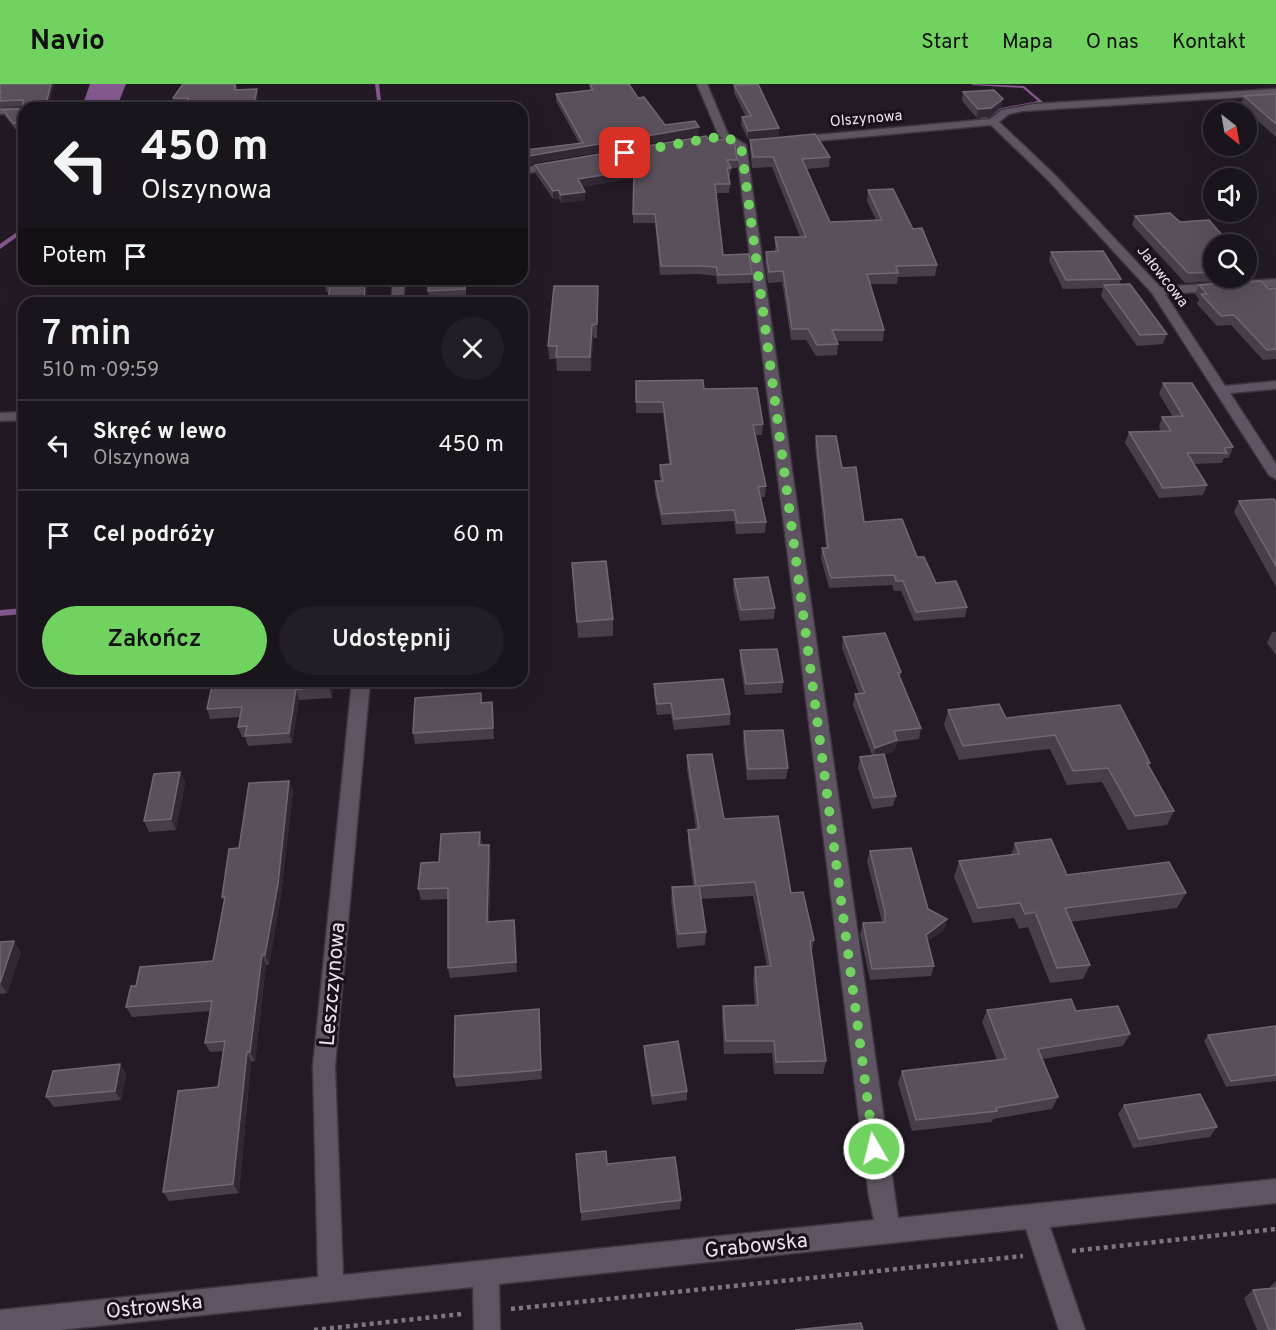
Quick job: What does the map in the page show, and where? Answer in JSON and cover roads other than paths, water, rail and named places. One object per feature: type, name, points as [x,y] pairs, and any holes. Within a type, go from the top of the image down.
[{"type":"street","points":[[702,84],[719,137],[747,144],[881,1197],[889,1231]]},
{"type":"street","points":[[993,122],[1008,110],[1034,107],[1276,92]]},
{"type":"street","points":[[0,111],[18,111]]},
{"type":"street","name":"Olszynowa","points":[[787,140],[993,122]]},
{"type":"street","name":"Jałowcowa","points":[[993,122],[1058,184],[1157,291],[1276,476]]},
{"type":"street","points":[[528,170],[566,164]]},
{"type":"street","points":[[1157,291],[1276,283]]},
{"type":"street","points":[[1222,390],[1276,386]]},
{"type":"street","points":[[0,417],[18,416]]},
{"type":"street","name":"Leszczynowa","points":[[331,1288],[324,1065],[360,687]]},
{"type":"street","name":"Grabowska","points":[[236,1297],[1276,1191]]},
{"type":"street","points":[[1034,1216],[1072,1330]]},
{"type":"street","points":[[486,1272],[487,1321]]},
{"type":"street","name":"Ostrowska","points":[[0,1323],[39,1324],[236,1297]]},
{"type":"waterway","points":[[377,84],[379,102]]},
{"type":"waterway","points":[[973,84],[1024,87],[1041,102],[998,110],[981,120]]},
{"type":"waterway","points":[[0,247],[18,234]]},
{"type":"waterway","points":[[0,613],[18,612]]}]
